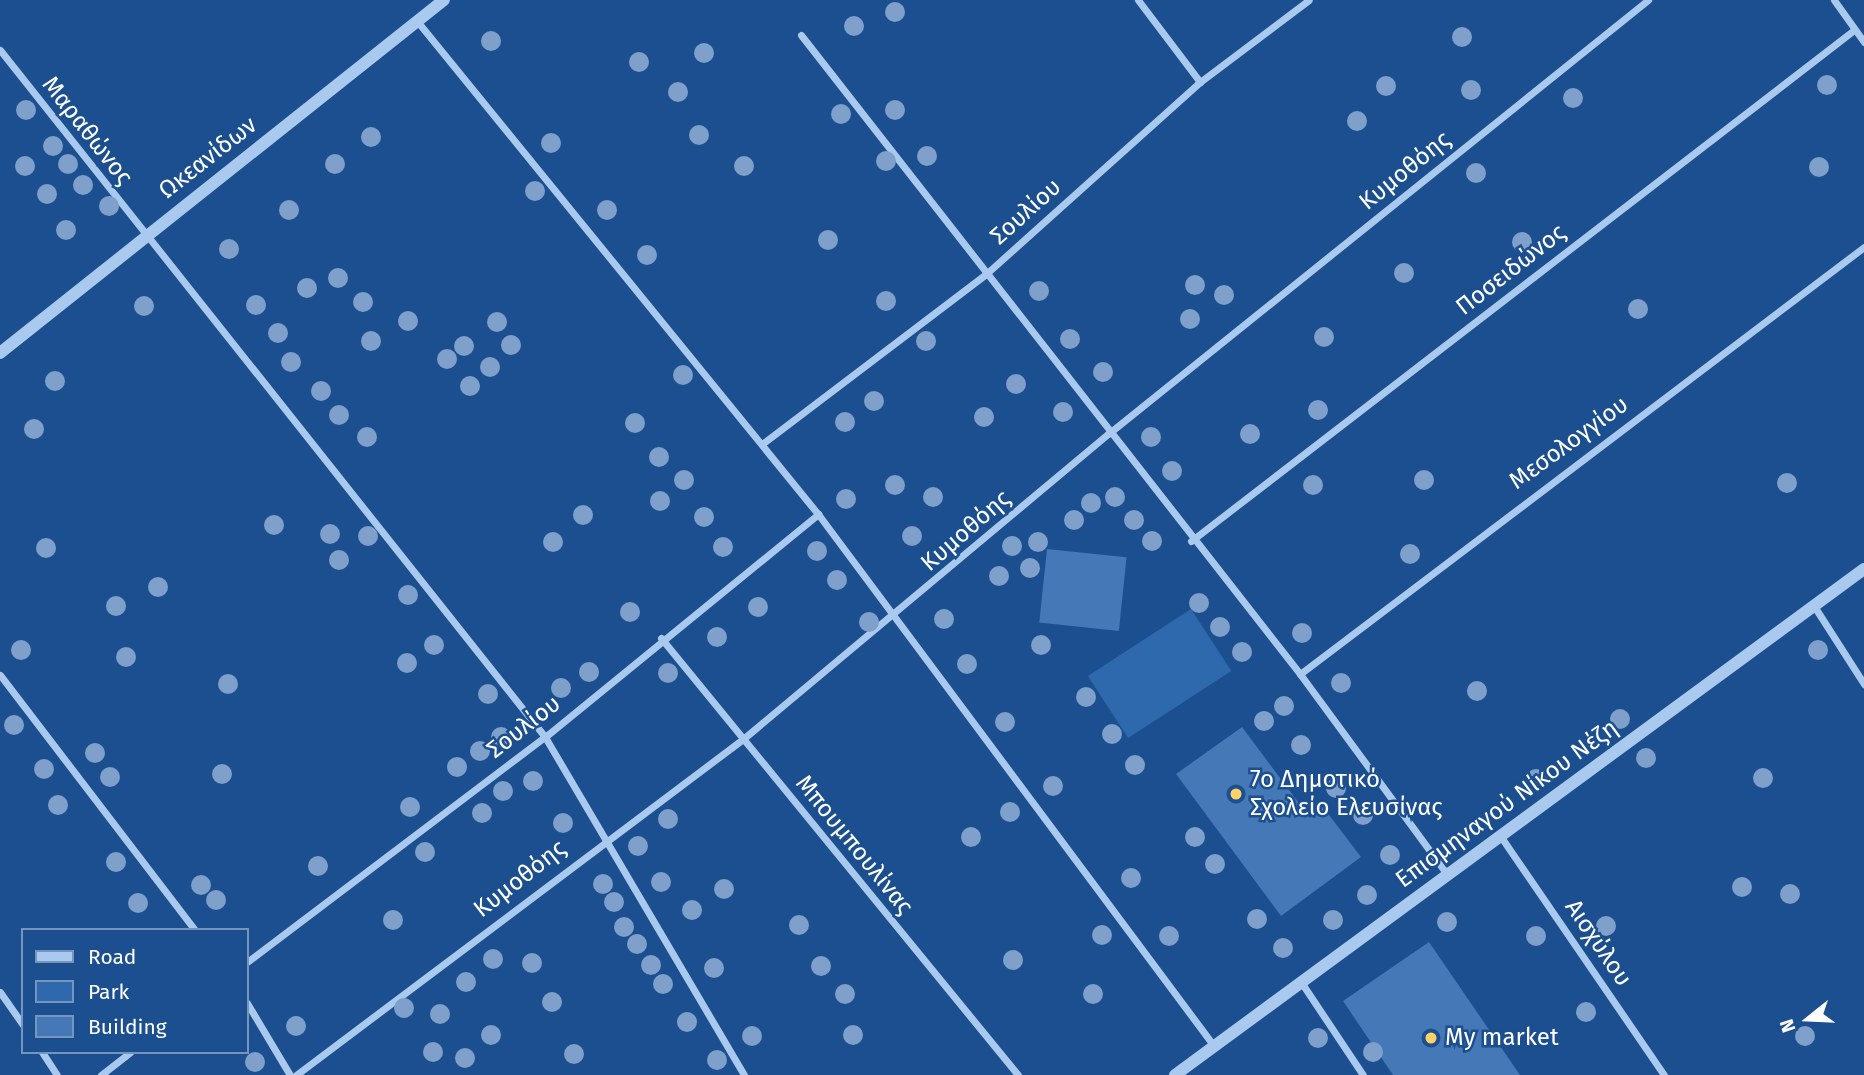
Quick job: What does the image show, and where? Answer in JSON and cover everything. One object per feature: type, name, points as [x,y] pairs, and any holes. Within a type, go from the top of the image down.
[{"type":"street","name":"Ωκεανίδων","points":[[0,353],[143,236],[444,0]]},
{"type":"street","points":[[1138,0],[1200,82]]},
{"type":"street","name":"Σουλίου","points":[[762,444],[986,274],[1200,82],[1308,0]]},
{"type":"street","name":"Κυμοθόης","points":[[296,1075],[605,838],[743,739],[895,617],[1108,433],[1648,0]]},
{"type":"street","points":[[1834,0],[1864,42]]},
{"type":"street","points":[[416,21],[818,514],[1214,1046]]},
{"type":"street","name":"Ποσειδώνος","points":[[1191,541],[1854,30]]},
{"type":"street","points":[[801,35],[1191,541],[1300,674],[1447,874]]},
{"type":"street","name":"Μαραθώνος","points":[[0,50],[143,236],[545,737],[744,1075]]},
{"type":"street","name":"Μεσολογγίου","points":[[1300,674],[1864,247]]},
{"type":"street","name":"Σουλίου","points":[[248,961],[545,737],[661,638],[818,514]]},
{"type":"street","name":"Επισμηναγού Νίκου Νέζη","points":[[1175,1075],[1499,834],[1864,569]]},
{"type":"street","points":[[1814,606],[1864,684]]},
{"type":"street","name":"Μπουμπουλίνας","points":[[661,638],[1018,1075]]},
{"type":"street","points":[[0,675],[193,928]]},
{"type":"street","name":"Αισχύλου","points":[[1499,834],[1664,1075]]},
{"type":"street","points":[[1300,982],[1363,1075]]},
{"type":"street","points":[[0,992],[21,1022]]},
{"type":"street","points":[[248,1005],[290,1075]]},
{"type":"street","points":[[43,1054],[57,1075]]},
{"type":"street","points":[[101,1075],[127,1054]]},
{"type":"green space","points":[[1191,609],[1231,671],[1128,738],[1088,676]]},
{"type":"building","points":[[1047,549],[1127,557],[1119,631],[1039,623]]},
{"type":"building","points":[[1242,727],[1310,818],[1323,807],[1361,857],[1281,916],[1176,774]]},
{"type":"building","name":"My market","points":[[1429,942],[1520,1075],[1393,1075],[1343,1001]]},
{"type":"place","name":"7ο Δημοτικό Σχολείο Ελευσίνας","points":[[1236,794]]},
{"type":"place","name":"My market","points":[[1431,1038]]}]
